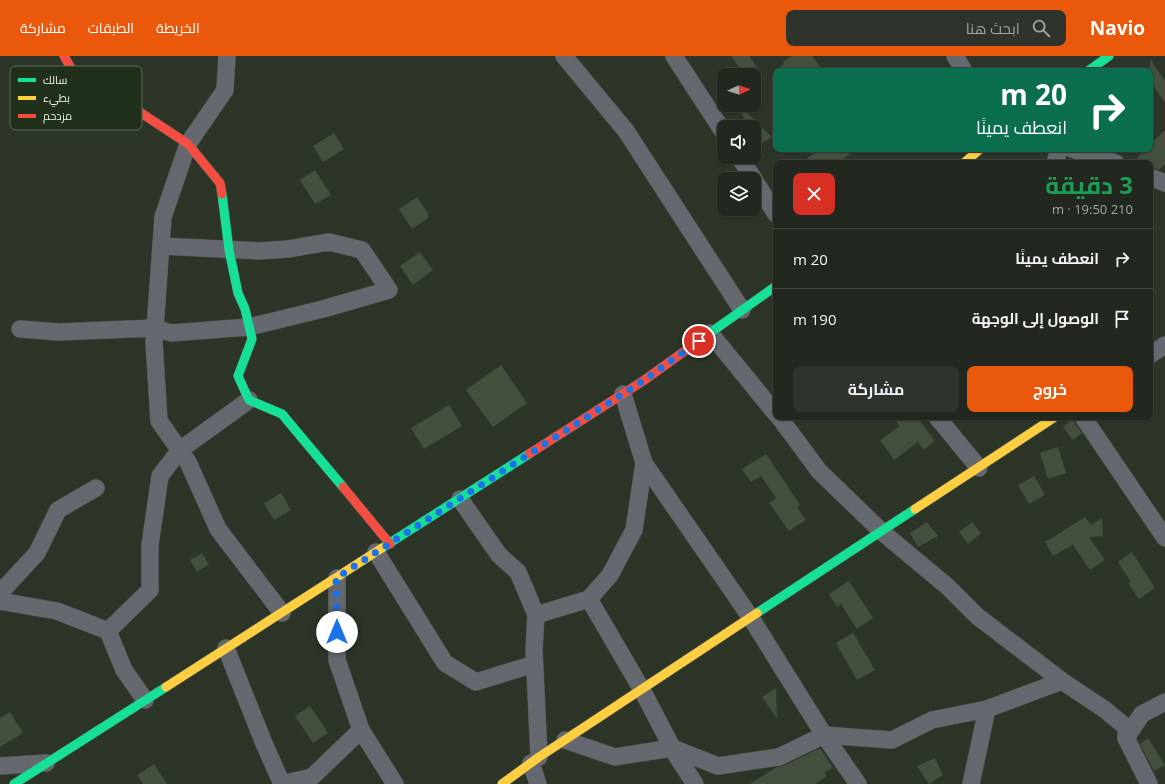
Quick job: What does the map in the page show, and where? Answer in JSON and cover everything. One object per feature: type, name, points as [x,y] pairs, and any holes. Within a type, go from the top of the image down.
[{"type":"street","points":[[64,56],[70,66]]},
{"type":"street","points":[[226,56],[226,90],[188,144],[163,217],[154,342],[159,421],[188,462],[218,529],[282,613]]},
{"type":"street","points":[[564,56],[626,131],[742,310]]},
{"type":"street","points":[[674,56],[717,122]]},
{"type":"street","points":[[955,56],[962,68]]},
{"type":"street","points":[[1092,68],[1109,56]]},
{"type":"street","points":[[142,114],[188,144],[220,183],[229,250],[238,293],[245,308],[252,339],[238,376],[249,400],[282,414],[383,548],[445,664],[476,682],[534,664]]},
{"type":"street","points":[[967,160],[977,152]]},
{"type":"street","points":[[1081,152],[1107,160]]},
{"type":"street","points":[[1153,178],[1165,184]]},
{"type":"street","points":[[761,190],[773,209]]},
{"type":"street","points":[[20,329],[59,332],[155,328],[170,333],[249,327],[323,309],[389,290],[362,250],[329,242],[288,249],[259,251],[161,246]]},
{"type":"street","points":[[14,784],[622,394],[773,288]]},
{"type":"street","points":[[710,333],[773,410]]},
{"type":"street","points":[[1153,353],[1165,345]]},
{"type":"street","points":[[622,394],[644,463],[751,618],[824,735],[858,784]]},
{"type":"street","points":[[108,631],[150,590],[150,545],[160,476],[180,450],[249,400]]},
{"type":"street","points":[[781,420],[820,471],[882,532],[948,587],[978,616],[1062,681],[1104,709],[1126,727],[1126,738],[1149,784]]},
{"type":"street","points":[[939,420],[979,468]]},
{"type":"street","points":[[502,784],[565,740],[1051,420]]},
{"type":"street","points":[[1085,420],[1165,538]]},
{"type":"street","points":[[536,615],[589,599],[610,575],[634,530],[644,463]]},
{"type":"street","points":[[0,593],[37,553],[58,510],[96,488]]},
{"type":"street","points":[[460,499],[498,555],[518,572],[536,615],[534,650],[535,760],[538,784]]},
{"type":"street","points":[[336,578],[337,660],[361,730],[395,784]]},
{"type":"street","points":[[589,599],[642,690],[672,748],[695,784]]},
{"type":"street","points":[[0,601],[57,611],[108,631],[124,670],[145,700]]},
{"type":"street","points":[[226,648],[281,784],[312,777],[361,730]]},
{"type":"street","points":[[565,740],[616,757],[672,748],[718,766],[779,757],[824,735],[892,740],[932,720],[987,709],[1062,681]]},
{"type":"street","points":[[1126,738],[1142,714],[1165,702]]},
{"type":"street","points":[[971,784],[987,709]]},
{"type":"street","points":[[0,766],[47,763]]},
{"type":"building","points":[[731,56],[749,56],[758,68],[740,68]]},
{"type":"building","points":[[791,56],[812,56],[821,68],[778,68],[784,64],[783,62]]},
{"type":"building","points":[[1150,59],[1165,81],[1165,103],[1153,85],[1153,68],[1150,68]]},
{"type":"building","points":[[741,112],[746,112],[754,120],[745,120]]},
{"type":"building","points":[[761,126],[772,137],[761,143]]},
{"type":"building","points":[[1165,130],[1165,164],[1159,170],[1153,168],[1153,160],[1135,160],[1143,152],[1153,152],[1153,142]]},
{"type":"building","points":[[334,133],[344,149],[323,162],[313,146]]},
{"type":"building","points":[[816,152],[852,152],[842,160],[805,160]]},
{"type":"building","points":[[315,170],[331,195],[315,204],[300,180]]},
{"type":"building","points":[[417,197],[428,213],[428,218],[412,229],[399,209]]},
{"type":"building","points":[[420,252],[433,270],[413,285],[400,266]]},
{"type":"building","points":[[501,365],[527,403],[493,427],[466,390]]},
{"type":"building","points":[[449,405],[462,426],[424,449],[411,428]]},
{"type":"building","points":[[895,420],[919,420],[935,441],[924,450],[918,442],[894,460],[880,440],[900,426]]},
{"type":"building","points":[[1073,420],[1082,433],[1073,440],[1063,427]]},
{"type":"building","points":[[1058,447],[1066,473],[1048,479],[1040,453]]},
{"type":"building","points":[[766,454],[800,505],[797,507],[806,520],[789,531],[769,503],[776,498],[761,476],[751,482],[742,469]]},
{"type":"building","points":[[1034,476],[1045,495],[1029,504],[1018,485]]},
{"type":"building","points":[[281,493],[291,510],[274,520],[264,503]]},
{"type":"building","points":[[1085,517],[1091,525],[1102,518],[1103,536],[1089,537],[1105,560],[1090,570],[1073,545],[1053,556],[1045,542]]},
{"type":"building","points":[[927,522],[938,536],[918,547],[910,533]]},
{"type":"building","points":[[972,522],[981,533],[968,544],[959,532]]},
{"type":"building","points":[[1132,552],[1155,588],[1139,599],[1128,583],[1131,582],[1118,562]]},
{"type":"building","points":[[202,553],[209,564],[197,572],[190,560]]},
{"type":"building","points":[[849,581],[873,618],[857,629],[841,604],[837,607],[829,594]]},
{"type":"building","points":[[853,633],[875,670],[857,680],[836,643]]},
{"type":"building","points":[[776,688],[777,719],[762,697]]},
{"type":"building","points":[[310,706],[328,733],[313,743],[295,716]]},
{"type":"building","points":[[10,712],[23,733],[0,747],[0,718]]},
{"type":"building","points":[[1148,738],[1165,765],[1154,771],[1140,744]]},
{"type":"building","points":[[820,748],[833,768],[824,772],[827,776],[815,784],[750,784],[775,768],[783,766]]},
{"type":"building","points":[[935,758],[943,775],[929,784],[917,766]]},
{"type":"building","points":[[154,764],[167,784],[143,784],[137,775]]},
{"type":"traffic: fast","points":[[1092,68],[1109,56]]},
{"type":"traffic: fast","points":[[222,194],[229,250],[238,293],[245,309],[252,339],[238,376],[249,400],[282,414],[343,487]]},
{"type":"traffic: fast","points":[[703,338],[773,288]]},
{"type":"traffic: fast","points":[[382,548],[529,454]]},
{"type":"traffic: fast","points":[[757,613],[915,509]]},
{"type":"traffic: fast","points":[[14,784],[166,687]]},
{"type":"traffic: slow","points":[[967,160],[977,152]]},
{"type":"traffic: slow","points":[[915,509],[1050,420]]},
{"type":"traffic: slow","points":[[166,687],[382,548]]},
{"type":"traffic: slow","points":[[502,784],[539,757],[757,613]]},
{"type":"traffic: jam","points":[[64,56],[70,66]]},
{"type":"traffic: jam","points":[[142,114],[188,144],[220,183],[222,194]]},
{"type":"traffic: jam","points":[[529,454],[643,381],[703,338]]},
{"type":"traffic: jam","points":[[343,487],[390,544]]},
{"type":"route","points":[[337,632],[336,578],[643,381],[699,341]]}]
